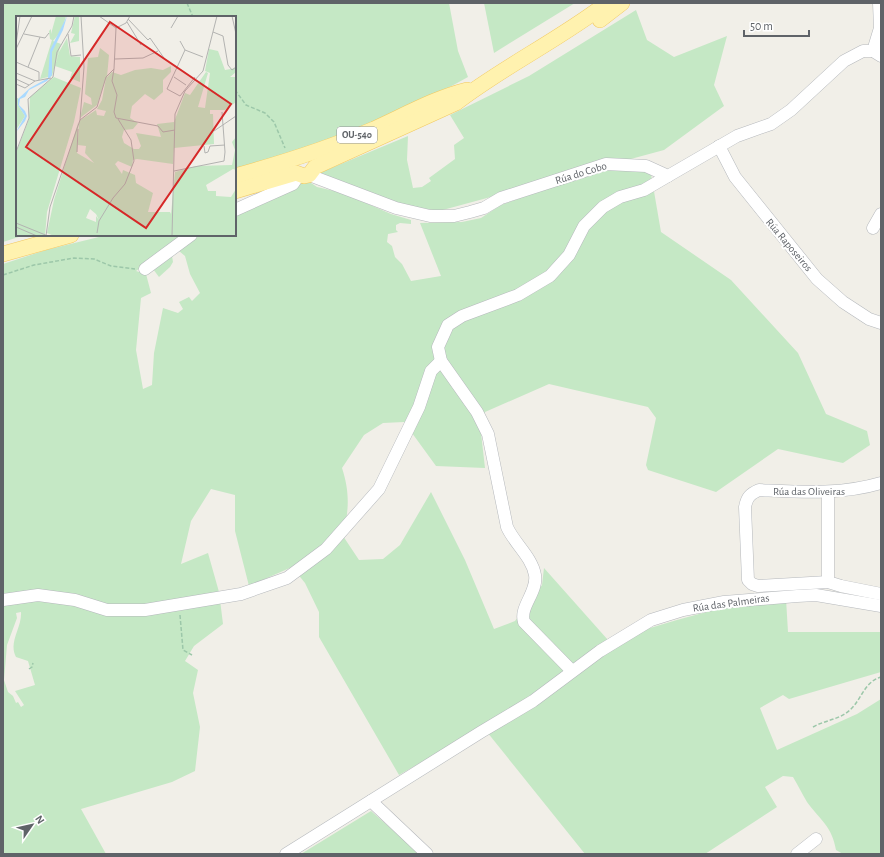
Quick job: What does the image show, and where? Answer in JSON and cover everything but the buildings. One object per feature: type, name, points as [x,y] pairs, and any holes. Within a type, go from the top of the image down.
[{"type":"main road","name":"OU-540","points":[[237,179],[298,168],[349,151],[456,103],[476,88],[582,22],[607,3]]},
{"type":"main road","points":[[541,48],[557,47],[597,22],[622,3]]},
{"type":"main road","name":"OU-540","points":[[298,168],[355,141],[373,129],[450,94],[476,88]]},
{"type":"main road","points":[[236,191],[296,173],[298,168]]},
{"type":"main road","points":[[3,254],[59,237]]},
{"type":"street","points":[[572,671],[524,622],[522,618],[534,590],[535,575],[532,566],[510,534],[507,527],[488,434],[482,421],[441,361],[438,347],[448,325],[462,316],[518,295],[550,276],[570,255],[584,226],[603,207],[620,197],[644,190],[737,136],[770,124],[791,110],[844,61],[863,51],[877,53],[880,28],[879,3]]},
{"type":"street","name":"Rúa Raposeiros","points":[[719,146],[735,177],[817,279],[843,302],[869,319],[881,323]]},
{"type":"street","name":"Rúa do Cobo","points":[[298,168],[396,208],[419,214],[438,216],[454,216],[484,208],[501,198],[606,164],[646,166],[668,176]]},
{"type":"street","points":[[236,210],[293,184],[298,168]]},
{"type":"street","points":[[873,228],[881,214]]},
{"type":"street","points":[[144,269],[190,236]]},
{"type":"street","points":[[3,600],[38,595],[74,600],[107,610],[145,610],[241,594],[286,578],[326,549],[379,489],[419,407],[431,371],[441,361]]},
{"type":"street","name":"Rúa das Oliveiras","points":[[752,584],[748,580],[745,507],[747,499],[751,494],[760,490],[828,492],[858,490],[881,483]]},
{"type":"street","points":[[828,492],[828,582]]},
{"type":"street","name":"Rúa das Palmeiras","points":[[752,584],[758,586],[828,582],[881,594]]},
{"type":"street","name":"Rúa das Palmeiras","points":[[286,854],[533,701],[611,643],[651,620],[683,610],[717,603],[777,597],[816,595],[881,606]]},
{"type":"street","points":[[371,801],[427,854]]},
{"type":"street","points":[[798,854],[816,839]]},
{"type":"path","points":[[187,3],[193,16]]},
{"type":"path","points":[[236,91],[246,105],[265,113],[274,122],[298,168]]},
{"type":"path","points":[[3,275],[34,265],[74,258],[94,258],[112,266],[126,269],[144,269]]},
{"type":"path","points":[[180,605],[181,644],[183,650],[192,655]]},
{"type":"path","points":[[29,669],[33,665]]},
{"type":"path","points":[[813,727],[834,720],[849,711],[858,701],[868,683],[881,677]]},
{"type":"green space","points":[[3,3],[449,3],[458,51],[468,77],[440,92],[354,130],[295,152],[236,171],[236,16],[16,16],[16,236],[22,236],[3,242]]},
{"type":"green space","points":[[484,3],[575,3],[494,53]]},
{"type":"green space","points":[[636,10],[647,40],[674,57],[727,36],[714,85],[724,106],[664,150],[439,211],[402,205],[317,174],[408,136],[407,160],[413,188],[422,187],[431,181],[429,178],[455,159],[454,145],[464,138],[450,115],[529,76]]},
{"type":"green space","points":[[611,168],[639,169],[651,174],[661,232],[731,280],[798,353],[826,414],[867,431],[870,445],[843,463],[778,449],[716,492],[648,470],[646,465],[656,418],[648,407],[549,384],[485,412],[481,433],[485,468],[436,466],[404,422],[383,423],[364,435],[342,468],[345,477],[348,502],[343,536],[359,560],[383,559],[400,545],[431,492],[465,560],[494,629],[515,621],[542,585],[544,568],[608,640],[710,611],[786,599],[788,632],[881,632],[881,672],[789,699],[783,695],[760,708],[777,750],[857,714],[881,699],[881,854],[843,854],[836,850],[832,835],[807,802],[793,777],[783,776],[765,787],[777,807],[705,854],[585,854],[483,727],[399,775],[319,637],[319,612],[305,583],[292,567],[249,586],[235,531],[235,495],[211,489],[191,521],[181,564],[208,553],[219,592],[223,624],[194,646],[185,661],[198,670],[193,693],[200,727],[195,771],[172,782],[81,809],[106,854],[3,854],[3,264],[46,250],[103,236],[184,236],[136,271],[146,274],[151,293],[141,298],[136,350],[143,389],[152,385],[154,353],[163,308],[178,313],[183,309],[179,302],[189,297],[192,301],[200,293],[190,274],[185,256],[179,251],[198,236],[236,236],[236,214],[301,179],[308,181],[317,187],[343,193],[391,214],[411,220],[411,224],[400,223],[396,225],[396,230],[398,232],[388,234],[387,242],[392,246],[395,257],[402,264],[411,281],[441,276],[420,223],[462,222],[481,218],[501,205],[573,179]],"holes":[[[21,612],[20,624],[14,640],[14,651],[16,657],[28,661],[35,685],[15,691],[24,705],[21,707],[8,692],[4,680],[7,645],[17,618],[16,613]]]},
{"type":"green space","points":[[172,256],[173,262],[170,267],[159,277],[153,269]]},
{"type":"green space","points":[[371,811],[420,854],[301,854]]}]
